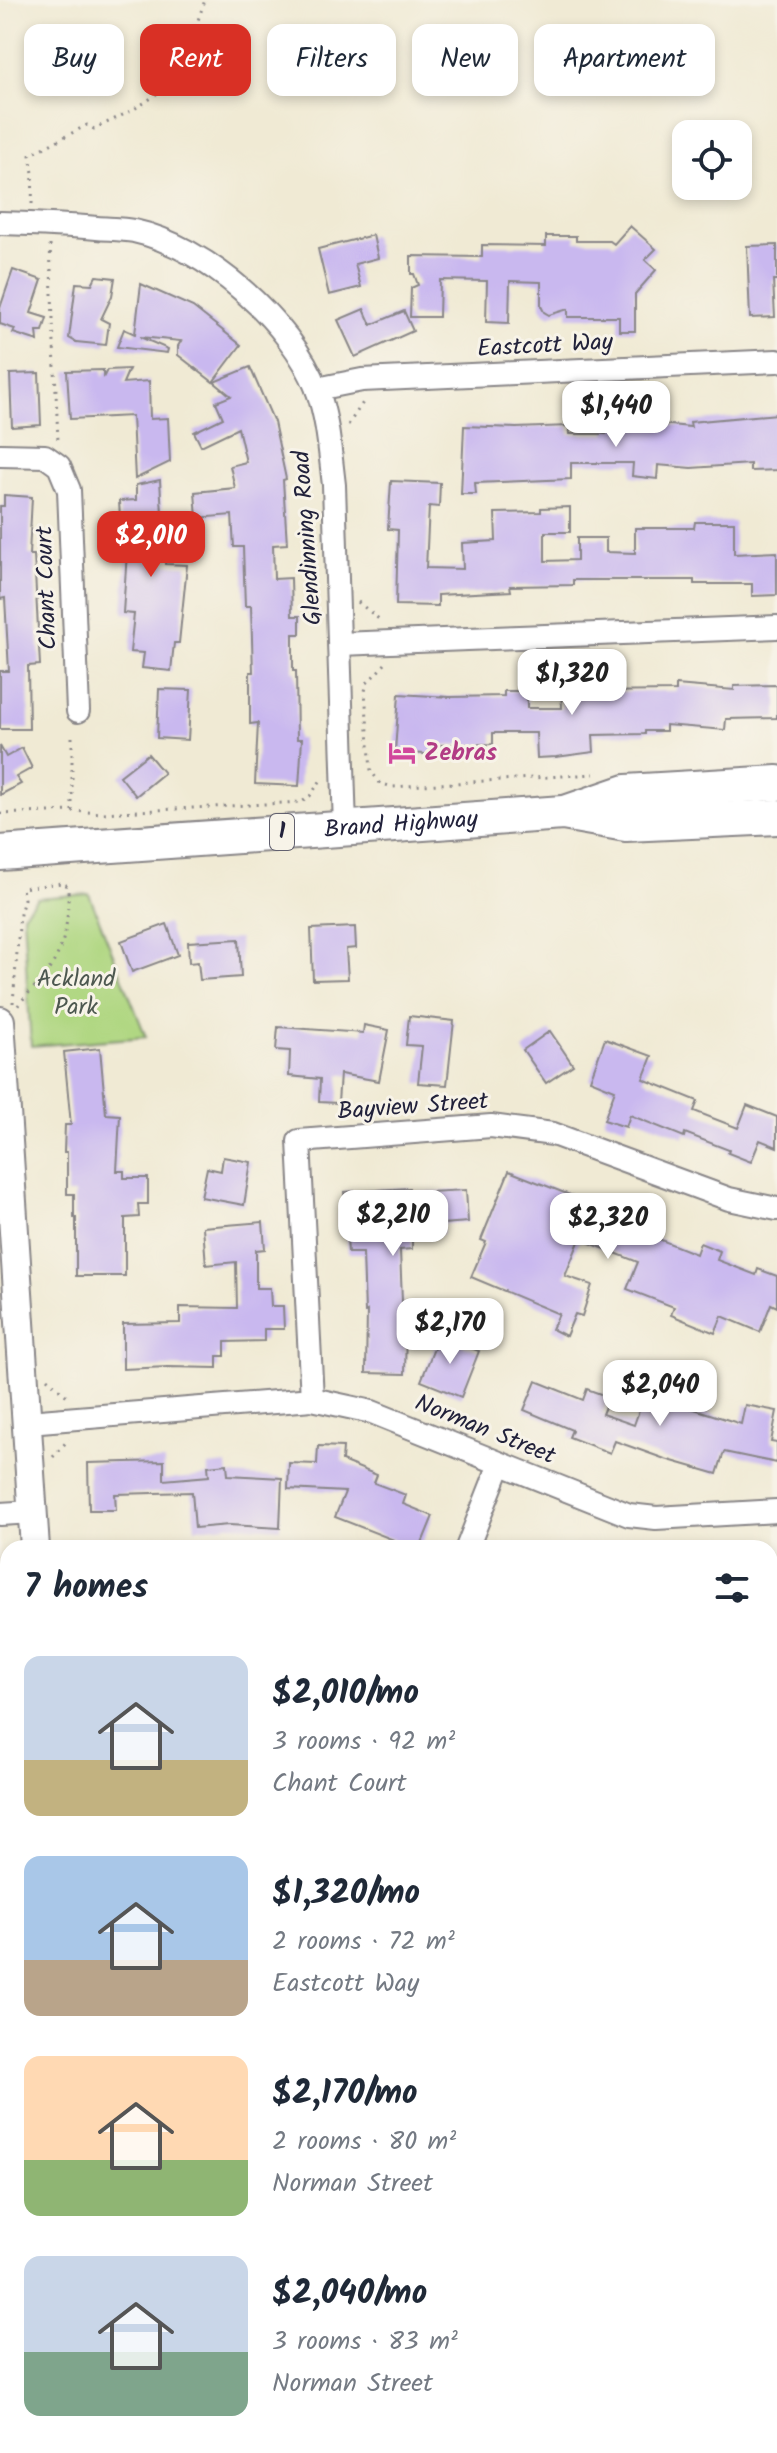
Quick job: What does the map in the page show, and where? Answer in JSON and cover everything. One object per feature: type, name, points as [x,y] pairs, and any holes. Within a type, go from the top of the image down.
[{"type":"highway","name":"Brand Highway","points":[[563,813],[626,792],[777,783]]},
{"type":"highway","name":"Brand Highway","points":[[0,853],[563,813],[626,824],[777,817]]},
{"type":"main road","points":[[0,1021],[4,1131],[35,1540]]},
{"type":"street","name":"Glendinning Road","points":[[0,223],[134,231],[180,248],[222,272],[260,306],[294,347],[317,389],[329,443],[334,485],[345,828]]},
{"type":"street","name":"Eastcott Way","points":[[317,389],[362,380],[777,361]]},
{"type":"street","points":[[0,455],[45,456],[59,466]]},
{"type":"street","name":"Chant Court","points":[[59,466],[69,490],[78,711]]},
{"type":"street","points":[[340,644],[777,627]]},
{"type":"street","name":"Bayview Street","points":[[312,1399],[299,1141],[491,1126],[553,1134],[729,1199],[777,1209]]},
{"type":"street","name":"Norman Street","points":[[28,1422],[312,1399],[372,1412],[629,1515],[656,1518],[777,1511]]},
{"type":"street","points":[[470,1540],[500,1464]]},
{"type":"street","points":[[0,1514],[33,1512]]},
{"type":"path","points":[[32,208],[30,155],[87,125],[94,129],[137,108],[162,89],[174,75],[205,0]]},
{"type":"path","points":[[49,235],[59,466]]},
{"type":"path","points":[[387,661],[367,683],[365,691],[371,771],[380,783],[392,787],[592,774]]},
{"type":"path","points":[[71,736],[72,811]]},
{"type":"path","points":[[0,814],[102,813],[302,802],[310,796],[324,775]]},
{"type":"path","points":[[62,883],[68,886],[68,891],[69,922],[62,946],[52,966],[24,995],[13,1013],[12,992],[24,899],[22,888],[62,883]]},
{"type":"path","points":[[54,1456],[68,1440]]},
{"type":"green space","name":"Ackland Park","points":[[89,894],[146,1037],[31,1046],[23,914],[37,898]]},
{"type":"building","points":[[630,226],[656,249],[645,260],[656,270],[635,294],[635,331],[619,331],[619,317],[568,317],[568,309],[549,315],[541,306],[541,282],[510,281],[509,323],[486,322],[487,281],[440,280],[439,317],[410,317],[411,288],[418,285],[414,274],[411,274],[411,256],[482,257],[482,245],[546,246],[546,236],[576,236],[576,241],[610,241],[614,244]]},
{"type":"building","points":[[373,235],[378,258],[355,264],[361,287],[329,295],[318,249]]},
{"type":"building","points":[[777,245],[777,280],[773,280],[775,317],[750,318],[747,246]]},
{"type":"building","points":[[13,270],[42,280],[31,313],[47,318],[43,331],[37,331],[38,341],[13,333],[15,329],[0,324],[0,308]]},
{"type":"building","points":[[96,276],[115,278],[112,296],[101,319],[109,323],[106,345],[76,342],[69,338],[76,283],[92,284]]},
{"type":"building","points":[[141,284],[193,307],[241,345],[213,382],[178,355],[181,341],[140,337],[168,349],[167,353],[117,347],[124,329],[135,334]]},
{"type":"building","points":[[364,309],[371,325],[404,311],[413,331],[355,357],[338,320]]},
{"type":"building","points":[[250,367],[274,422],[286,479],[283,480],[287,544],[273,545],[274,579],[291,578],[292,616],[300,616],[300,634],[293,634],[297,739],[302,739],[299,786],[255,784],[258,723],[250,724],[250,672],[253,672],[251,606],[245,606],[243,547],[234,547],[232,515],[197,518],[195,492],[235,488],[230,466],[246,462],[238,428],[201,446],[194,432],[223,418],[216,402],[231,396],[214,382]]},
{"type":"building","points":[[129,369],[123,383],[149,381],[150,419],[168,418],[170,462],[135,479],[132,416],[70,419],[67,371],[103,370],[103,378],[107,370]]},
{"type":"building","points":[[39,373],[41,425],[12,427],[10,374]]},
{"type":"building","points":[[777,414],[777,470],[750,471],[750,464],[691,468],[658,465],[657,479],[632,476],[633,463],[571,463],[571,479],[475,483],[476,494],[461,494],[464,426],[569,426],[570,434],[606,434],[606,421],[691,427],[690,422]]},
{"type":"building","points":[[160,480],[165,564],[187,565],[179,643],[174,643],[171,671],[142,668],[144,653],[130,652],[134,614],[123,613],[127,552],[122,552],[119,501],[136,500],[136,485]]},
{"type":"building","points":[[391,481],[440,483],[439,507],[429,506],[426,568],[463,569],[462,543],[496,541],[495,513],[541,512],[541,508],[570,507],[570,532],[545,532],[545,561],[577,560],[577,538],[606,538],[606,552],[635,553],[635,528],[694,528],[695,522],[734,522],[734,554],[777,552],[777,595],[752,596],[752,584],[694,584],[694,580],[573,580],[573,585],[510,586],[511,591],[438,595],[438,606],[396,605],[398,530],[388,529]]},
{"type":"building","points":[[4,495],[32,497],[29,555],[34,555],[40,665],[28,666],[29,729],[0,729],[0,671],[9,671],[5,598],[0,599],[0,506],[4,506]]},
{"type":"building","points":[[676,685],[734,690],[734,686],[777,685],[777,718],[726,719],[725,730],[666,725],[666,731],[645,731],[645,734],[593,735],[594,752],[556,757],[537,758],[536,733],[493,733],[493,744],[440,745],[439,755],[395,752],[399,694],[504,696],[504,691],[527,691],[527,708],[562,708],[561,691],[676,691]]},
{"type":"building","points":[[159,689],[191,690],[188,740],[157,738]]},
{"type":"building","points":[[0,746],[6,757],[22,748],[32,768],[16,777],[21,784],[0,795]]},
{"type":"building","points":[[148,754],[164,773],[136,796],[120,776]]},
{"type":"building","points":[[167,924],[178,955],[132,972],[121,941]]},
{"type":"building","points":[[355,927],[356,948],[346,949],[348,979],[313,980],[311,929]]},
{"type":"building","points":[[239,939],[241,977],[200,980],[198,962],[189,963],[188,942]]},
{"type":"building","points":[[409,1016],[454,1021],[447,1085],[418,1083],[422,1046],[406,1045]]},
{"type":"building","points":[[364,1025],[389,1030],[379,1081],[340,1074],[338,1103],[319,1102],[320,1079],[289,1076],[290,1051],[276,1050],[278,1027],[363,1033]]},
{"type":"building","points":[[550,1031],[573,1065],[546,1083],[523,1050]]},
{"type":"building","points":[[605,1039],[652,1056],[643,1079],[698,1101],[694,1111],[738,1128],[747,1105],[777,1117],[777,1147],[760,1140],[751,1162],[728,1153],[729,1150],[685,1133],[684,1137],[630,1115],[626,1127],[604,1120],[615,1090],[590,1080]]},
{"type":"building","points":[[100,1048],[106,1114],[120,1115],[117,1171],[124,1171],[124,1178],[148,1178],[148,1204],[138,1204],[139,1217],[125,1218],[125,1276],[76,1276],[74,1194],[67,1194],[65,1125],[71,1125],[64,1052]]},
{"type":"building","points":[[223,1157],[251,1162],[244,1205],[201,1197],[207,1168],[221,1171]]},
{"type":"building","points":[[509,1171],[605,1209],[608,1202],[629,1210],[624,1222],[696,1254],[700,1243],[720,1251],[717,1260],[756,1275],[758,1269],[777,1276],[777,1307],[771,1304],[760,1332],[722,1316],[715,1333],[671,1315],[674,1307],[627,1289],[638,1262],[580,1239],[565,1276],[592,1285],[582,1316],[575,1314],[566,1336],[552,1329],[559,1314],[471,1277],[486,1242],[481,1240]]},
{"type":"building","points":[[409,1188],[409,1193],[466,1190],[468,1222],[442,1224],[443,1234],[412,1235],[412,1249],[400,1250],[403,1327],[406,1327],[405,1374],[366,1373],[367,1311],[363,1253],[348,1253],[344,1192]]},
{"type":"building","points":[[263,1222],[265,1249],[256,1250],[256,1288],[270,1288],[271,1306],[283,1306],[284,1329],[264,1329],[264,1341],[225,1342],[225,1356],[217,1356],[217,1368],[123,1369],[123,1324],[180,1323],[180,1307],[237,1308],[236,1262],[206,1265],[203,1227]]},
{"type":"building","points":[[439,1336],[479,1351],[461,1397],[421,1381]]},
{"type":"building","points":[[536,1381],[583,1400],[587,1389],[609,1397],[602,1414],[634,1425],[647,1388],[686,1402],[685,1406],[741,1424],[745,1405],[777,1411],[771,1442],[777,1443],[777,1463],[724,1452],[717,1474],[615,1441],[610,1453],[569,1437],[572,1430],[524,1410]]},
{"type":"building","points":[[318,1446],[343,1447],[342,1461],[377,1475],[374,1483],[406,1495],[403,1504],[433,1516],[423,1540],[394,1540],[335,1517],[345,1492],[288,1489],[289,1463],[317,1464]]},
{"type":"building","points":[[164,1461],[164,1480],[209,1476],[208,1466],[227,1464],[228,1475],[282,1478],[280,1528],[229,1525],[195,1528],[192,1492],[115,1494],[116,1510],[89,1510],[88,1463]]},
{"type":"place","name":"Zebras","points":[[402,753]]}]
